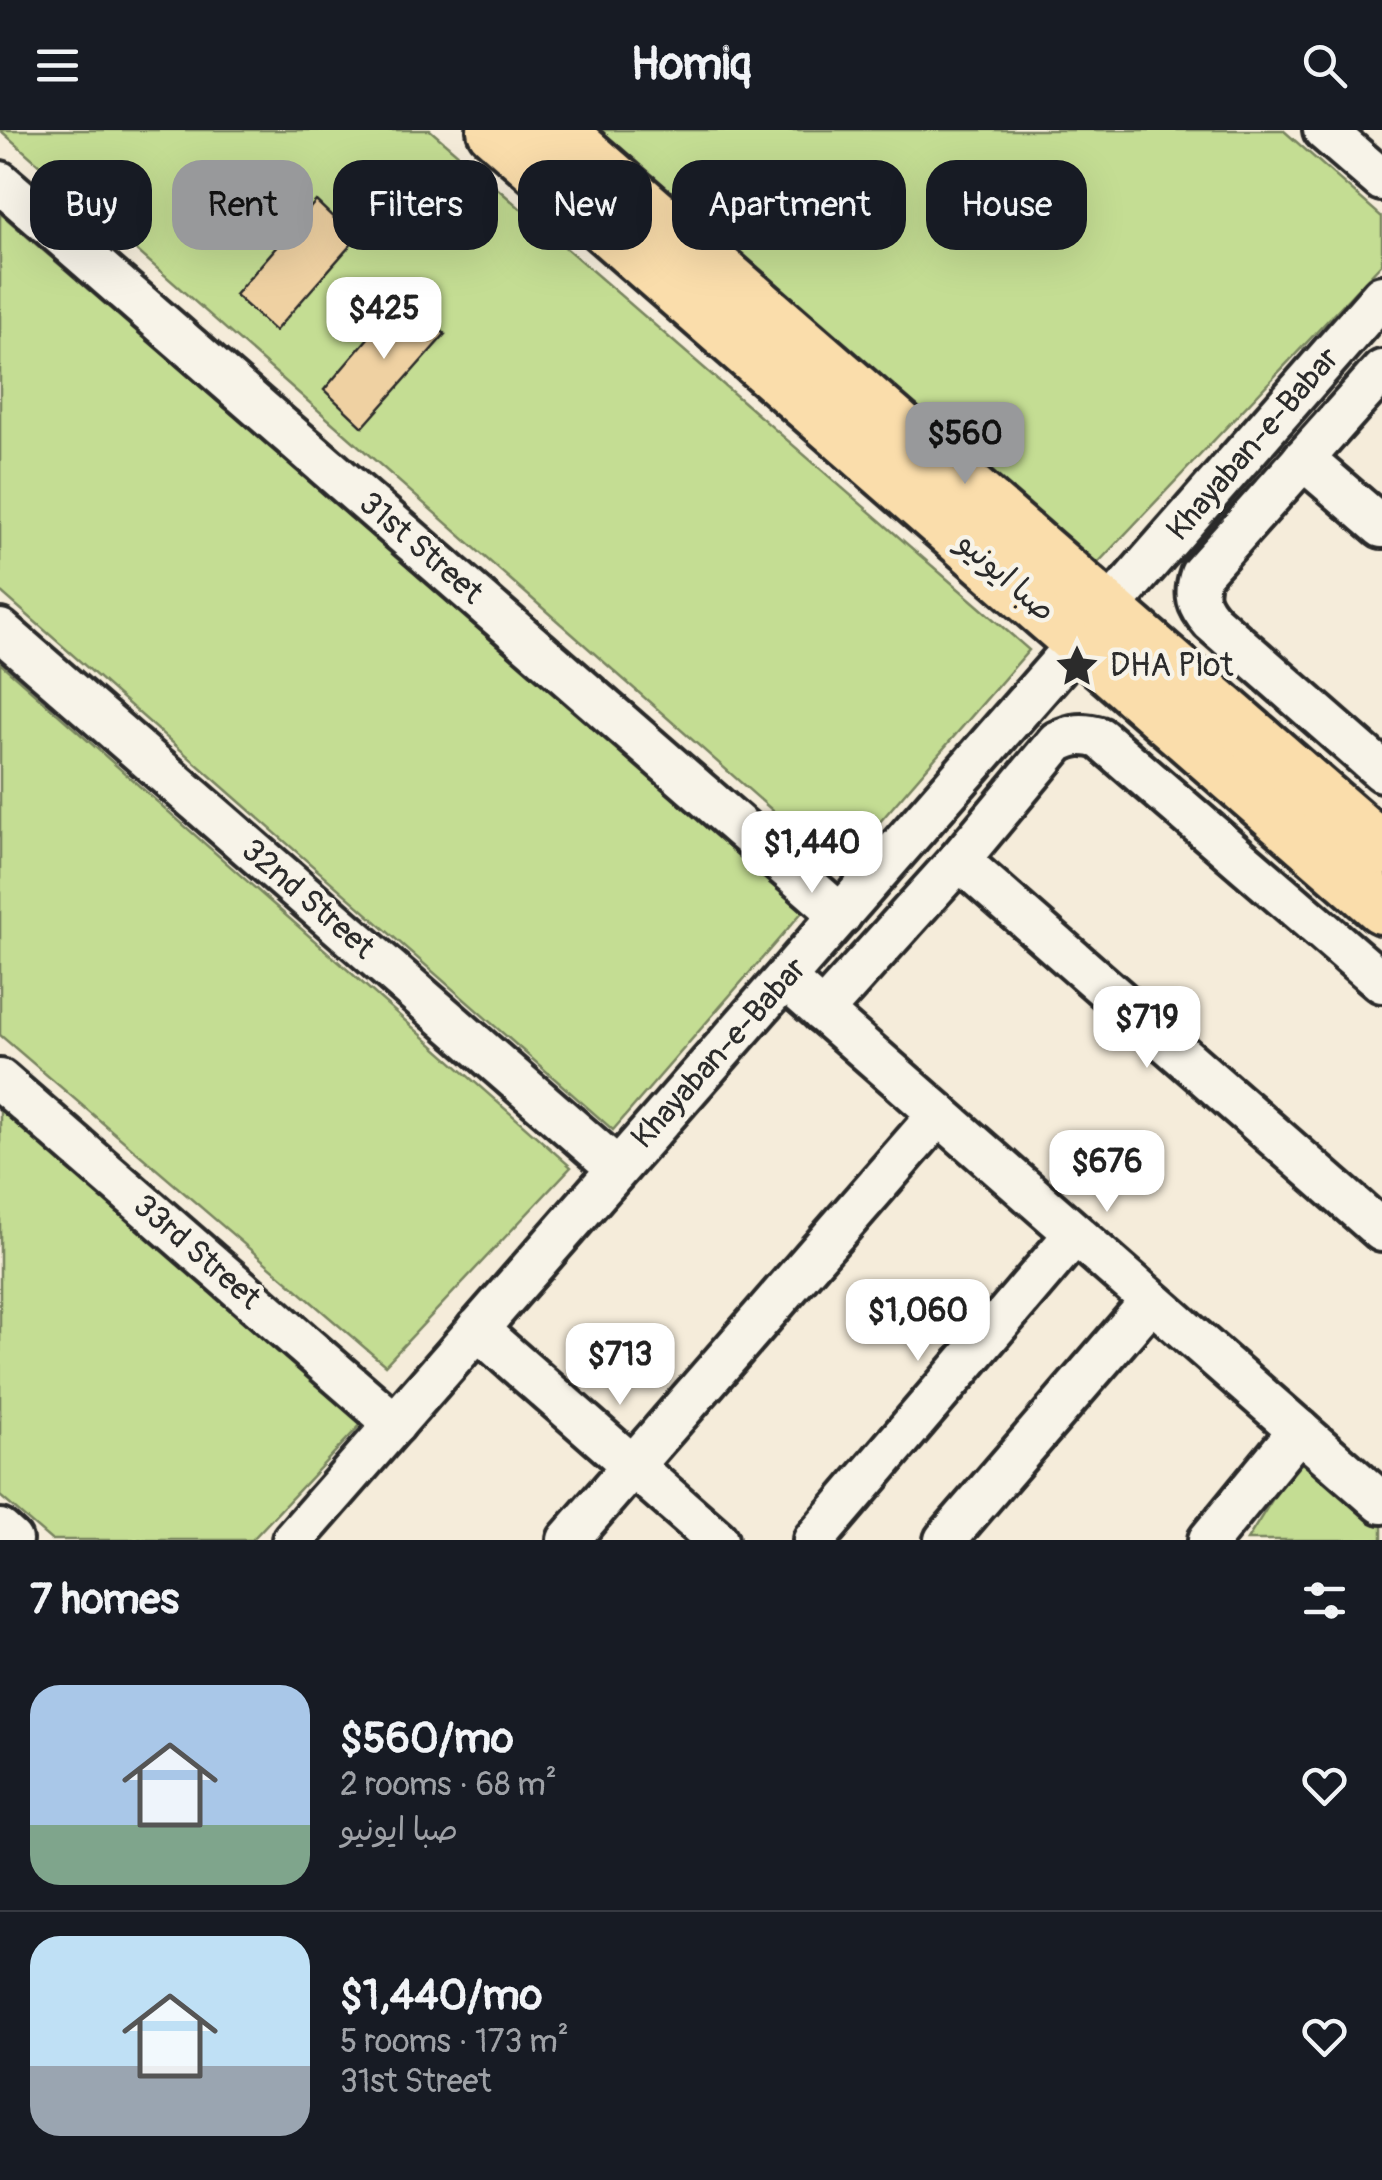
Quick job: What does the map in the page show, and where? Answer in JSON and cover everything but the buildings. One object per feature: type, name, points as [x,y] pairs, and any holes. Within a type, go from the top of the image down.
[{"type":"main road","name":"صبا ایونیو","points":[[494,130],[1094,626],[1382,849]]},
{"type":"main road","name":"صبا ایونیو","points":[[557,130],[1094,626],[1382,907]]},
{"type":"street","points":[[1324,130],[1382,180]]},
{"type":"street","name":"31st Street","points":[[0,182],[841,915]]},
{"type":"street","name":"Khayaban-e-Babar","points":[[293,1540],[1382,296]]},
{"type":"street","points":[[1382,371],[1201,574],[1196,589],[1196,600],[1212,622],[1382,772]]},
{"type":"street","points":[[1304,459],[1382,527]]},
{"type":"street","name":"32nd Street","points":[[0,630],[617,1168]]},
{"type":"street","points":[[822,1012],[959,860],[1057,742],[1085,733],[1100,738],[1382,982]]},
{"type":"street","points":[[959,860],[1382,1231]]},
{"type":"street","points":[[785,979],[1382,1503]]},
{"type":"street","name":"33rd Street","points":[[0,1080],[395,1424]]},
{"type":"street","points":[[568,1540],[939,1114]]},
{"type":"street","points":[[814,1540],[1075,1234]]},
{"type":"street","points":[[945,1540],[1151,1301]]},
{"type":"street","points":[[476,1330],[717,1540]]},
{"type":"street","points":[[1209,1540],[1299,1430]]},
{"type":"street","points":[[0,1530],[12,1540]]},
{"type":"green space","points":[[0,130],[430,130],[465,160],[333,160],[333,250],[498,250],[498,189],[518,206],[518,250],[568,250],[1029,650],[839,869],[136,250],[152,250],[152,160],[34,160]]},
{"type":"green space","points":[[594,130],[1283,130],[1382,217],[1382,263],[1093,568],[731,250],[906,250],[906,160],[672,160],[672,198],[652,181],[652,160],[628,160]]},
{"type":"green space","points":[[0,213],[30,239],[30,250],[43,250],[804,910],[613,1130],[0,591]]},
{"type":"green space","points":[[0,663],[571,1167],[385,1365],[0,1035]]},
{"type":"green space","points":[[0,1101],[365,1420],[252,1540],[51,1540],[0,1496]]},
{"type":"green space","points":[[1302,1452],[1382,1521],[1382,1540],[1247,1540]]},
{"type":"place","name":"DHA Plot","points":[[1077,666]]}]
